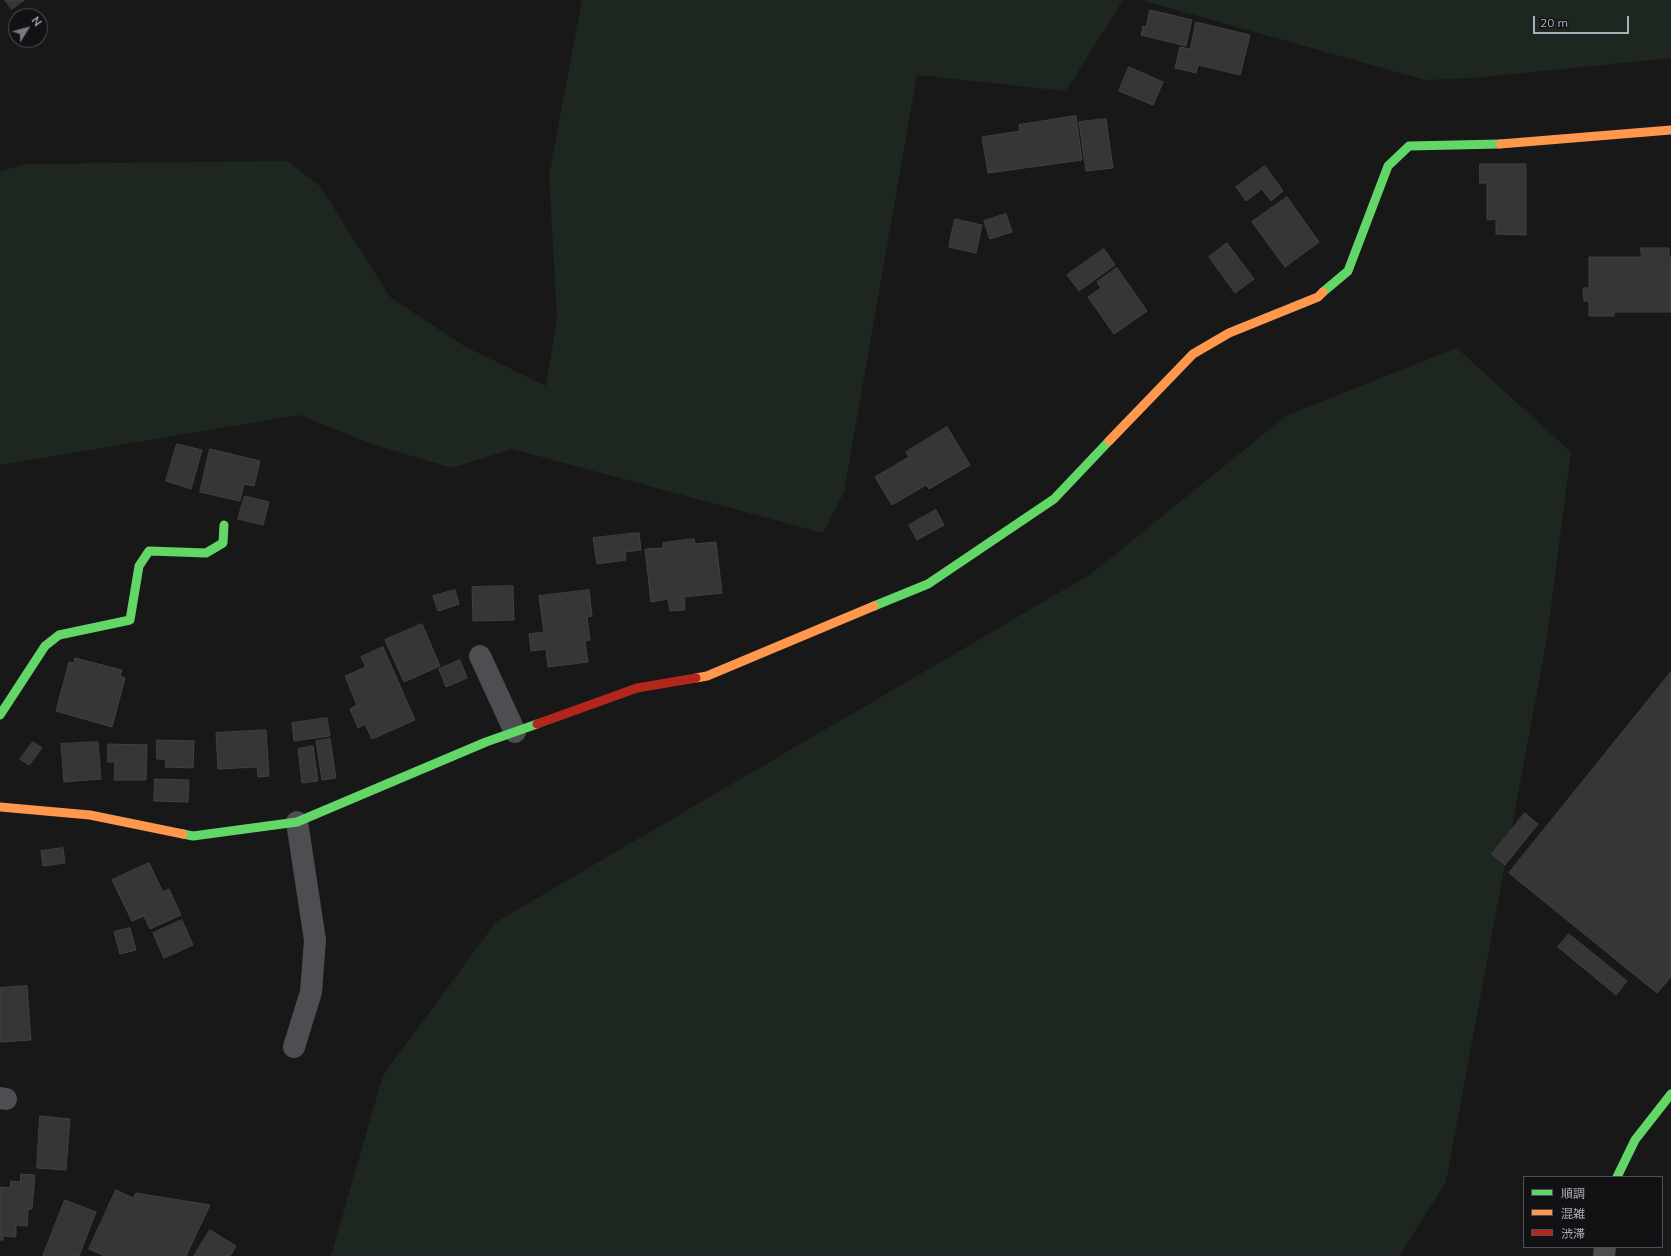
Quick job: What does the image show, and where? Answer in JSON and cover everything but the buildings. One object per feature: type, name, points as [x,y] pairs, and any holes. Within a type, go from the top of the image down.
[{"type":"street","points":[[0,807],[90,815],[194,836],[297,822],[486,742],[637,688],[707,676],[928,584],[1054,499],[1193,354],[1230,333],[1318,297],[1348,271],[1388,166],[1409,146],[1494,145],[1671,130]]},
{"type":"street","points":[[0,715],[45,646],[59,635],[130,620],[139,566],[149,551],[206,553],[222,543],[224,525]]},
{"type":"street","points":[[480,656],[515,732]]},
{"type":"street","points":[[294,1047],[311,992],[315,940],[297,822]]},
{"type":"street","points":[[1617,1176],[1635,1140],[1671,1094]]},
{"type":"shaded area","points":[[582,0],[1123,0],[1066,91],[917,75],[844,492],[823,533],[512,449],[452,468],[372,444],[299,415],[0,465],[0,172],[24,164],[287,161],[320,186],[390,297],[464,346],[546,386],[557,319],[549,175]]},
{"type":"shaded area","points":[[1141,0],[1671,0],[1671,58],[1474,78],[1425,80]]},
{"type":"shaded area","points":[[1457,348],[1571,452],[1547,638],[1446,1182],[1399,1256],[331,1256],[383,1075],[496,922],[1091,574],[1287,415]]},
{"type":"traffic: fast","points":[[1323,292],[1348,271],[1388,166],[1409,146],[1500,144]]},
{"type":"traffic: fast","points":[[874,606],[928,584],[1054,499],[1109,441]]},
{"type":"traffic: fast","points":[[0,715],[45,646],[59,635],[130,620],[139,566],[149,551],[206,553],[223,543],[224,525]]},
{"type":"traffic: fast","points":[[183,834],[193,836],[297,822],[486,742],[537,724]]},
{"type":"traffic: fast","points":[[1617,1176],[1635,1140],[1671,1094]]},
{"type":"traffic: slow","points":[[1500,144],[1671,130]]},
{"type":"traffic: slow","points":[[1109,441],[1193,354],[1229,333],[1318,297],[1323,292]]},
{"type":"traffic: slow","points":[[696,678],[707,676],[874,606]]},
{"type":"traffic: slow","points":[[0,807],[90,815],[183,834]]},
{"type":"traffic: jam","points":[[537,724],[637,688],[696,678]]}]
